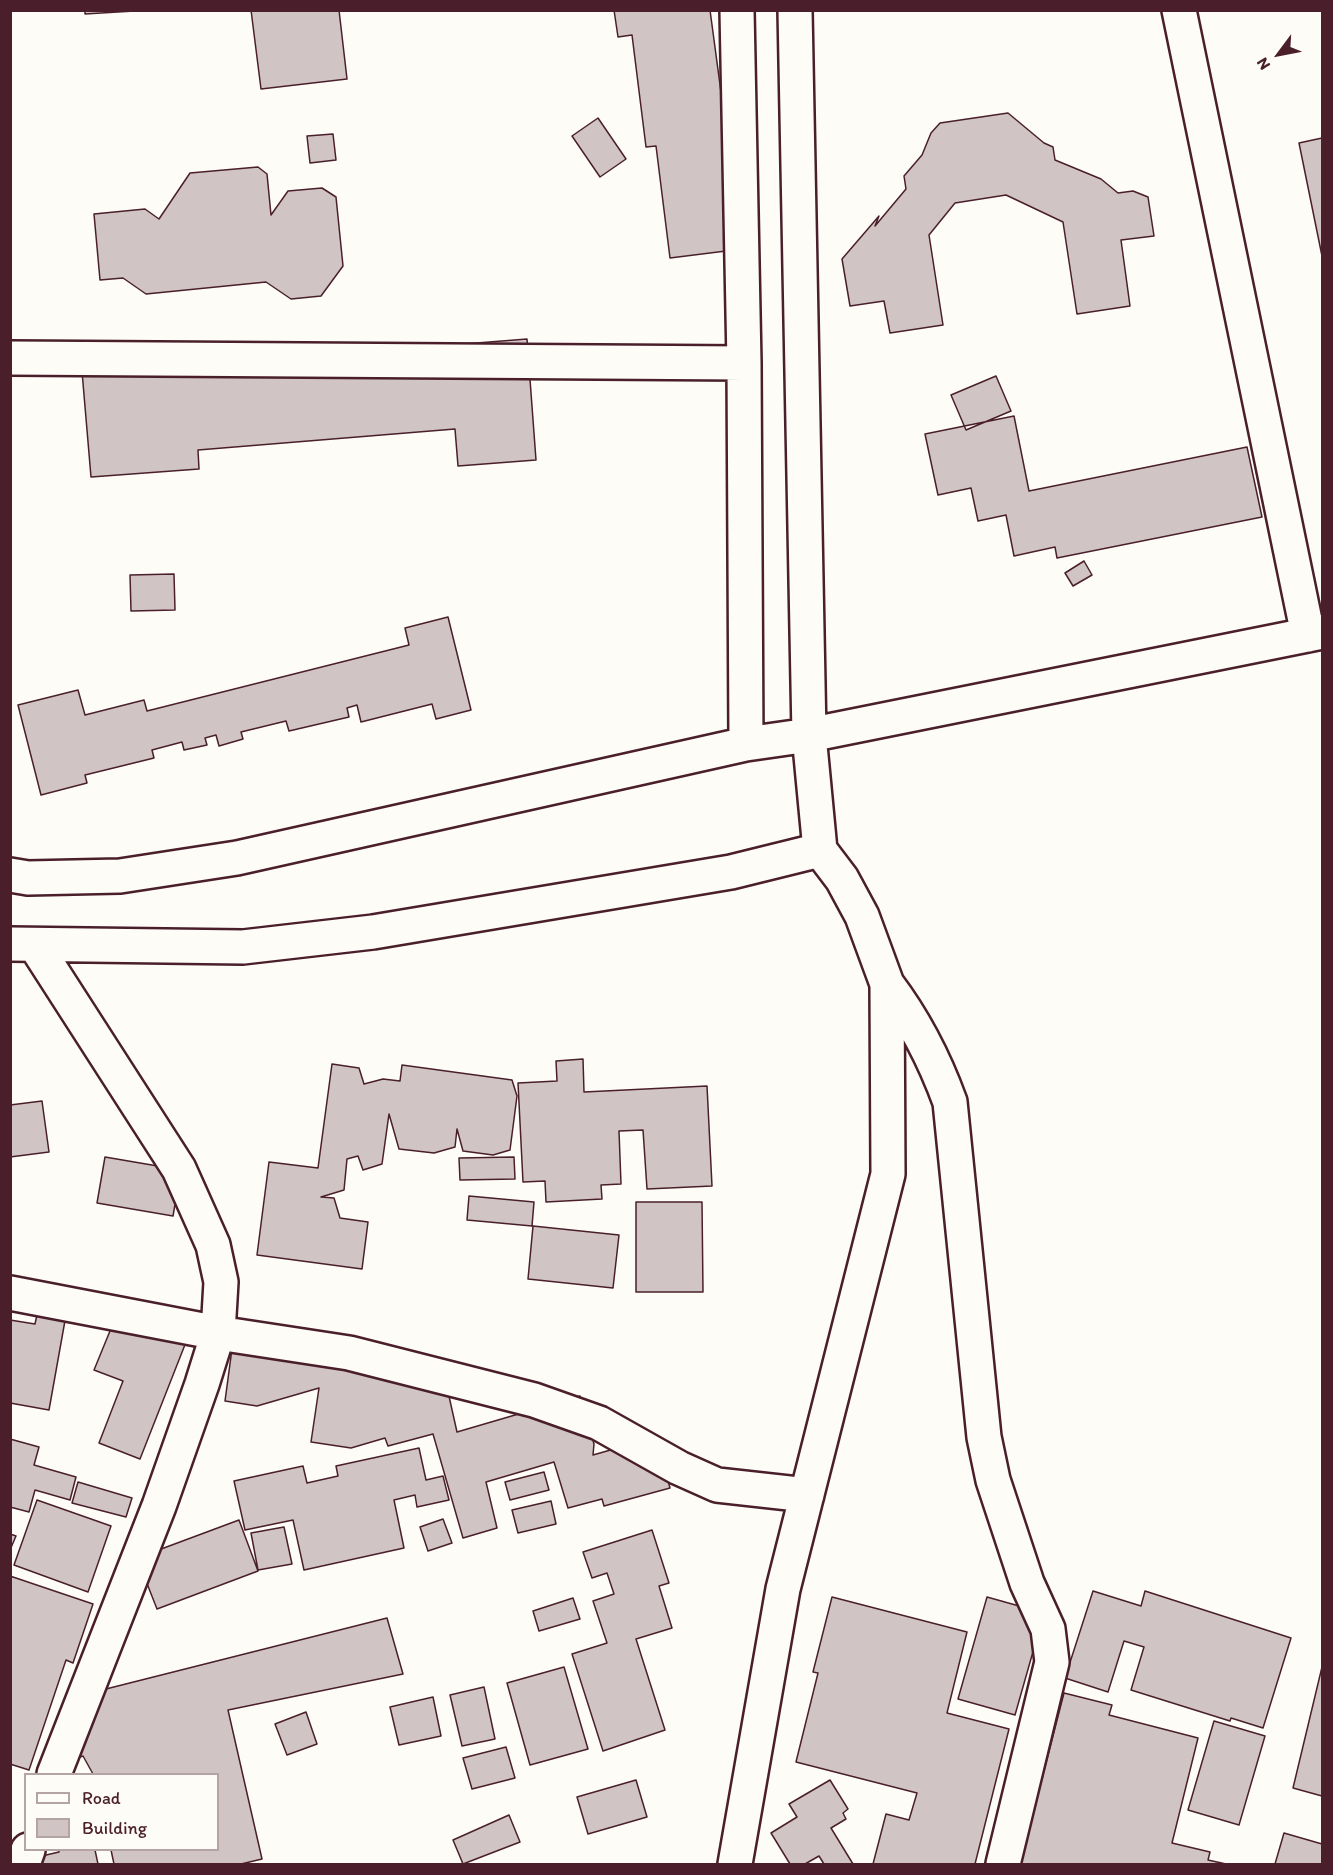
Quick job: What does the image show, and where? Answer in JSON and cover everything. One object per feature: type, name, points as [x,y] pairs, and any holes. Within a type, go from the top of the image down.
[{"type":"street","points":[[737,10],[744,363],[746,744]]},
{"type":"street","points":[[795,10],[809,735],[820,850],[842,879],[862,916],[887,984],[912,1017],[934,1059],[950,1102],[984,1437],[993,1480],[1027,1583],[1048,1629],[1052,1662],[1003,1864]]},
{"type":"street","points":[[10,875],[27,878],[120,876],[237,858],[746,744],[809,735],[1315,634],[1179,10]]},
{"type":"street","points":[[10,358],[744,363]]},
{"type":"street","points":[[23,945],[243,947],[374,932],[732,872],[820,850]]},
{"type":"street","points":[[23,945],[179,1169],[213,1245],[221,1282],[218,1332],[159,1506],[54,1773]]},
{"type":"street","points":[[735,1864],[783,1589],[888,1174],[887,984]]},
{"type":"street","points":[[10,1293],[218,1332],[349,1353],[534,1400],[599,1423],[679,1468],[717,1485],[807,1495]]},
{"type":"building","points":[[85,10],[151,10],[85,14]]},
{"type":"building","points":[[251,10],[339,10],[347,79],[261,89]]},
{"type":"building","points":[[614,10],[710,10],[742,249],[670,258],[656,146],[646,147],[632,35],[618,37]]},
{"type":"building","points":[[1008,113],[1044,143],[1053,147],[1055,160],[1101,179],[1118,193],[1133,191],[1148,197],[1154,236],[1121,240],[1130,306],[1077,314],[1063,222],[1006,195],[955,203],[929,235],[943,325],[890,333],[884,301],[850,306],[842,259],[879,216],[875,226],[906,189],[904,176],[922,155],[931,133],[940,123]]},
{"type":"building","points":[[598,118],[626,159],[600,177],[572,136]]},
{"type":"building","points":[[333,134],[336,160],[310,163],[307,136]]},
{"type":"building","points":[[1322,138],[1322,256],[1299,143]]},
{"type":"building","points":[[258,167],[267,174],[271,215],[288,191],[322,188],[336,197],[343,266],[321,296],[291,299],[266,282],[146,294],[123,278],[100,280],[94,214],[145,209],[159,219],[190,173]]},
{"type":"building","points":[[527,339],[536,460],[458,466],[455,429],[198,450],[199,469],[91,477],[80,348],[137,370]]},
{"type":"building","points":[[996,376],[1011,411],[966,430],[951,395]]},
{"type":"building","points":[[1014,416],[1029,491],[1247,447],[1262,517],[1057,558],[1055,547],[1014,556],[1006,515],[978,521],[971,488],[938,495],[925,434]]},
{"type":"building","points":[[1084,561],[1092,575],[1073,586],[1065,573]]},
{"type":"building","points":[[174,574],[175,610],[131,611],[130,575]]},
{"type":"building","points":[[448,617],[471,710],[436,719],[432,704],[361,722],[357,705],[347,708],[349,717],[289,731],[286,721],[241,732],[243,739],[219,746],[216,735],[205,738],[207,745],[184,750],[182,742],[152,750],[154,758],[85,775],[87,783],[41,795],[18,705],[78,690],[85,715],[144,700],[147,711],[409,645],[405,628]]},
{"type":"building","points":[[583,1059],[584,1092],[707,1086],[712,1186],[647,1189],[643,1130],[619,1131],[621,1184],[601,1185],[602,1199],[546,1202],[545,1181],[523,1182],[518,1083],[557,1081],[556,1061]]},
{"type":"building","points":[[332,1064],[359,1068],[364,1084],[383,1079],[400,1081],[402,1065],[512,1080],[517,1096],[510,1150],[493,1155],[463,1151],[457,1129],[455,1147],[434,1153],[399,1149],[389,1114],[382,1164],[363,1170],[358,1156],[347,1159],[344,1190],[321,1197],[334,1198],[340,1218],[368,1222],[362,1269],[257,1255],[269,1162],[318,1168]]},
{"type":"building","points":[[42,1101],[49,1152],[10,1157],[10,1105]]},
{"type":"building","points":[[105,1157],[181,1170],[173,1216],[97,1203]]},
{"type":"building","points":[[514,1157],[515,1179],[460,1180],[459,1158]]},
{"type":"building","points":[[469,1196],[534,1202],[532,1226],[467,1220]]},
{"type":"building","points":[[636,1202],[702,1202],[703,1292],[636,1292]]},
{"type":"building","points":[[533,1226],[619,1235],[613,1288],[528,1279]]},
{"type":"building","points":[[119,1309],[188,1337],[140,1459],[99,1443],[123,1381],[94,1370]]},
{"type":"building","points":[[38,1310],[66,1315],[49,1410],[10,1403],[10,1320],[35,1324]]},
{"type":"building","points":[[234,1334],[442,1365],[457,1432],[580,1396],[594,1444],[593,1455],[656,1437],[670,1488],[604,1506],[602,1499],[568,1508],[554,1462],[486,1482],[497,1528],[463,1538],[433,1434],[388,1446],[385,1438],[351,1448],[311,1442],[319,1388],[257,1406],[225,1401]]},
{"type":"building","points":[[10,1439],[39,1447],[34,1465],[76,1477],[70,1500],[35,1490],[29,1512],[10,1507]]},
{"type":"building","points":[[419,1448],[426,1480],[443,1476],[449,1500],[417,1507],[415,1495],[394,1500],[404,1548],[304,1570],[293,1520],[245,1530],[234,1481],[303,1466],[307,1483],[338,1476],[336,1466]]},
{"type":"building","points":[[544,1472],[549,1490],[510,1500],[505,1482]]},
{"type":"building","points":[[78,1482],[132,1498],[126,1517],[72,1503]]},
{"type":"building","points":[[37,1500],[111,1526],[88,1592],[14,1565]]},
{"type":"building","points":[[551,1501],[556,1524],[518,1533],[512,1510]]},
{"type":"building","points":[[443,1519],[452,1543],[428,1551],[420,1527]]},
{"type":"building","points":[[239,1520],[258,1571],[157,1609],[137,1558]]},
{"type":"building","points":[[284,1527],[292,1564],[258,1570],[251,1533]]},
{"type":"building","points":[[652,1530],[669,1583],[659,1586],[672,1628],[636,1639],[665,1730],[603,1751],[572,1654],[607,1643],[593,1601],[614,1594],[607,1573],[592,1578],[583,1552]]},
{"type":"building","points":[[10,1534],[16,1536],[10,1550]]},
{"type":"building","points":[[10,1576],[93,1604],[73,1663],[66,1660],[29,1770],[10,1764]]},
{"type":"building","points":[[1093,1591],[1141,1606],[1145,1591],[1291,1638],[1263,1728],[1231,1718],[1230,1721],[1131,1690],[1144,1647],[1124,1641],[1108,1692],[1065,1678]]},
{"type":"building","points":[[832,1597],[967,1632],[947,1713],[1009,1729],[975,1864],[873,1864],[886,1814],[909,1820],[917,1793],[796,1762],[818,1673],[813,1672]]},
{"type":"building","points":[[987,1597],[1044,1613],[1015,1715],[958,1699]]},
{"type":"building","points":[[573,1598],[580,1619],[539,1631],[533,1611]]},
{"type":"building","points":[[387,1618],[403,1674],[228,1710],[262,1859],[241,1864],[114,1864],[111,1851],[219,1851],[219,1773],[92,1773],[83,1756],[69,1761],[98,1691]]},
{"type":"building","points":[[564,1667],[588,1749],[530,1765],[507,1683]]},
{"type":"building","points":[[1322,1667],[1322,1796],[1293,1788]]},
{"type":"building","points":[[484,1687],[495,1739],[462,1746],[450,1695]]},
{"type":"building","points":[[1064,1693],[1112,1705],[1109,1715],[1198,1738],[1172,1843],[1210,1852],[1208,1860],[1226,1864],[1020,1864]]},
{"type":"building","points":[[433,1697],[441,1736],[399,1745],[390,1707]]},
{"type":"building","points":[[306,1712],[317,1744],[287,1755],[275,1724]]},
{"type":"building","points":[[1214,1721],[1265,1736],[1239,1825],[1188,1810]]},
{"type":"building","points":[[506,1747],[515,1778],[472,1789],[463,1758]]},
{"type":"building","points":[[636,1780],[647,1817],[588,1834],[577,1797]]},
{"type":"building","points":[[830,1780],[848,1809],[843,1813],[846,1819],[831,1828],[853,1864],[824,1864],[819,1856],[805,1864],[790,1864],[771,1833],[797,1817],[789,1804]]},
{"type":"building","points":[[509,1815],[520,1842],[463,1864],[453,1840]]},
{"type":"building","points":[[1284,1833],[1322,1844],[1322,1864],[1275,1864]]},
{"type":"building","points":[[95,1851],[98,1864],[30,1864],[29,1859],[59,1852]]}]
